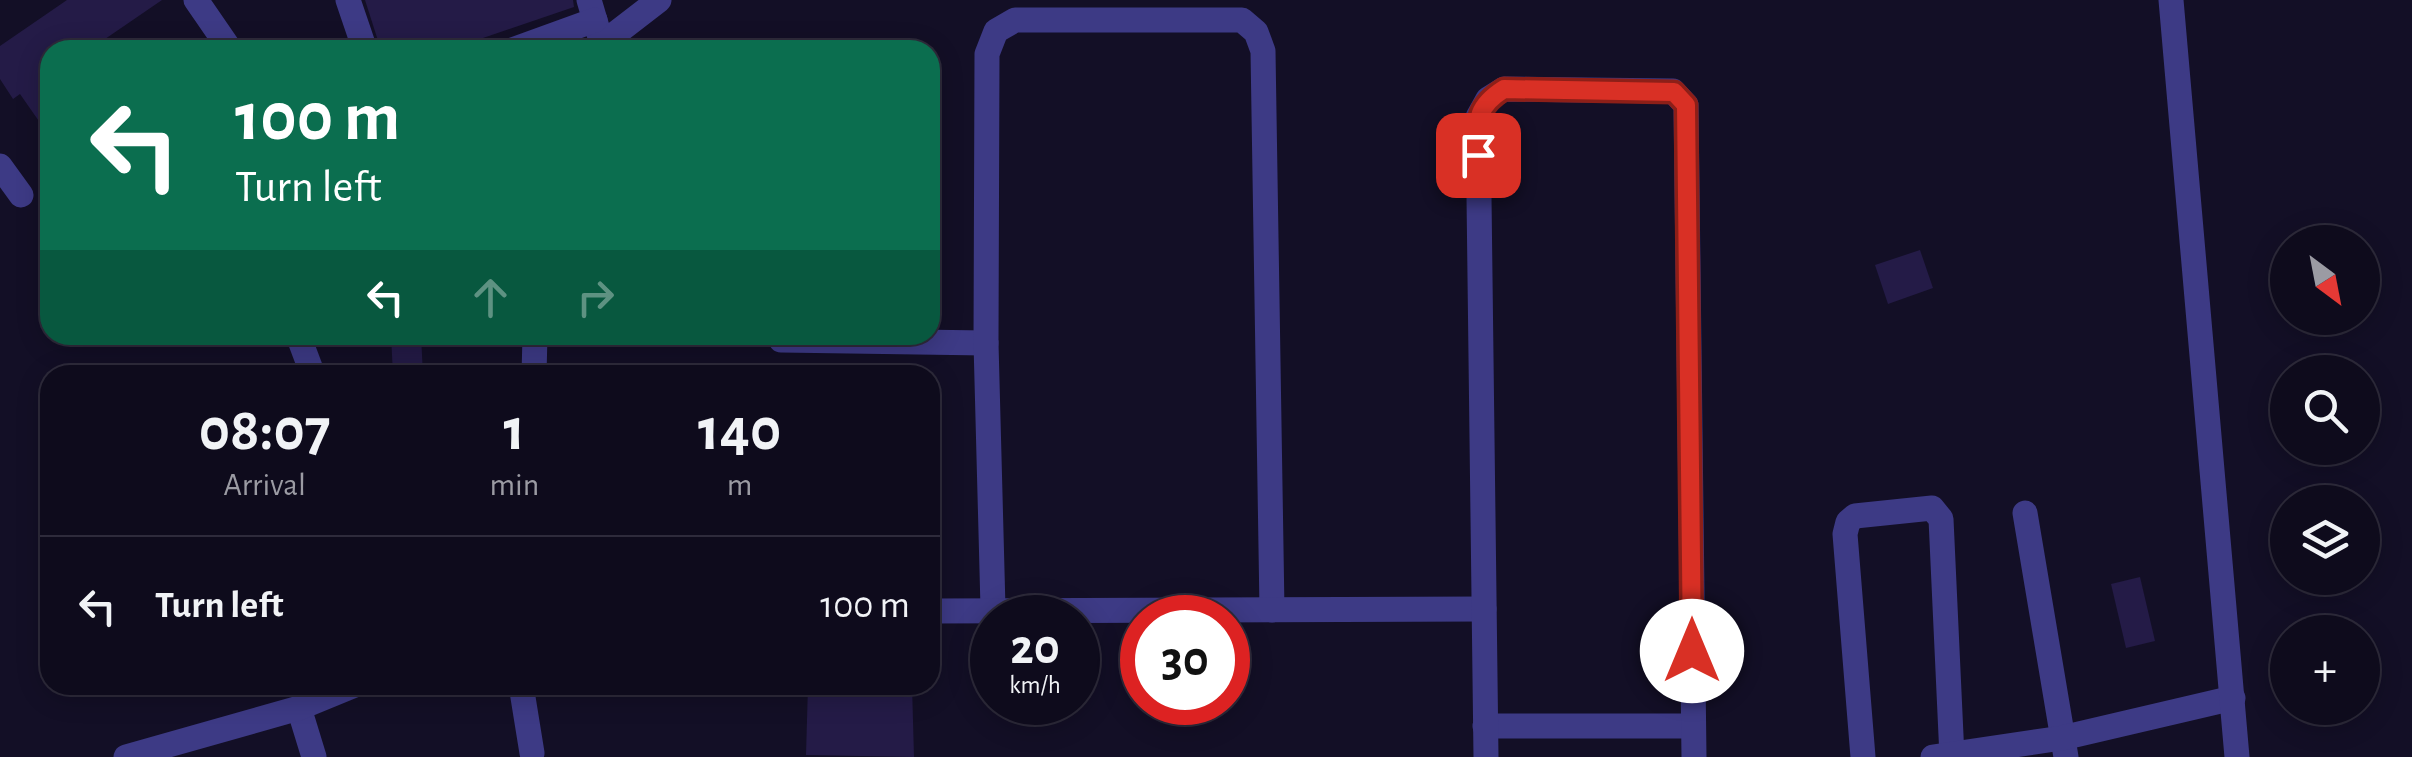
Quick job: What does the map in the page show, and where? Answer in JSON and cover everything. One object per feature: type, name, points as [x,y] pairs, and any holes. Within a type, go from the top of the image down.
[{"type":"street","points":[[196,0],[223,40]]},
{"type":"street","points":[[348,0],[362,40]]},
{"type":"street","points":[[607,40],[659,0]]},
{"type":"street","points":[[2171,0],[2237,757]]},
{"type":"street","points":[[993,595],[986,343],[987,54],[996,31],[1015,20],[1099,9],[1242,20],[1256,32],[1263,51],[1272,610]]},
{"type":"street","points":[[532,40],[592,10],[601,40]]},
{"type":"street","points":[[1486,757],[1478,117],[1488,99],[1504,89],[1674,92],[1686,105],[1694,757]]},
{"type":"street","points":[[0,166],[21,195]]},
{"type":"street","points":[[940,342],[986,343]]},
{"type":"street","points":[[1862,757],[1845,534],[1848,522],[1855,516],[1932,508],[1940,519],[1945,756],[2064,747],[2233,698]]},
{"type":"street","points":[[2024,513],[2064,747]]},
{"type":"street","points":[[940,611],[970,609]]},
{"type":"street","points":[[1100,609],[1484,609]]},
{"type":"street","points":[[126,757],[299,708],[330,695]]},
{"type":"street","points":[[522,695],[532,753]]},
{"type":"street","points":[[299,708],[314,757]]},
{"type":"street","points":[[1485,726],[1693,726]]},
{"type":"building","points":[[67,0],[162,0],[104,40],[40,40],[40,123],[20,94],[13,99],[0,79],[0,46]]},
{"type":"building","points":[[365,0],[573,0],[574,7],[477,40],[378,40]]},
{"type":"building","points":[[1920,250],[1933,288],[1888,304],[1875,265]]},
{"type":"building","points":[[392,345],[422,345],[422,365],[392,365]]},
{"type":"building","points":[[2140,577],[2155,641],[2126,648],[2111,584]]},
{"type":"building","points":[[808,695],[912,695],[914,757],[806,755]]},
{"type":"route","points":[[1478,155],[1478,117],[1488,99],[1504,89],[1674,92],[1686,105],[1692,651]]}]
